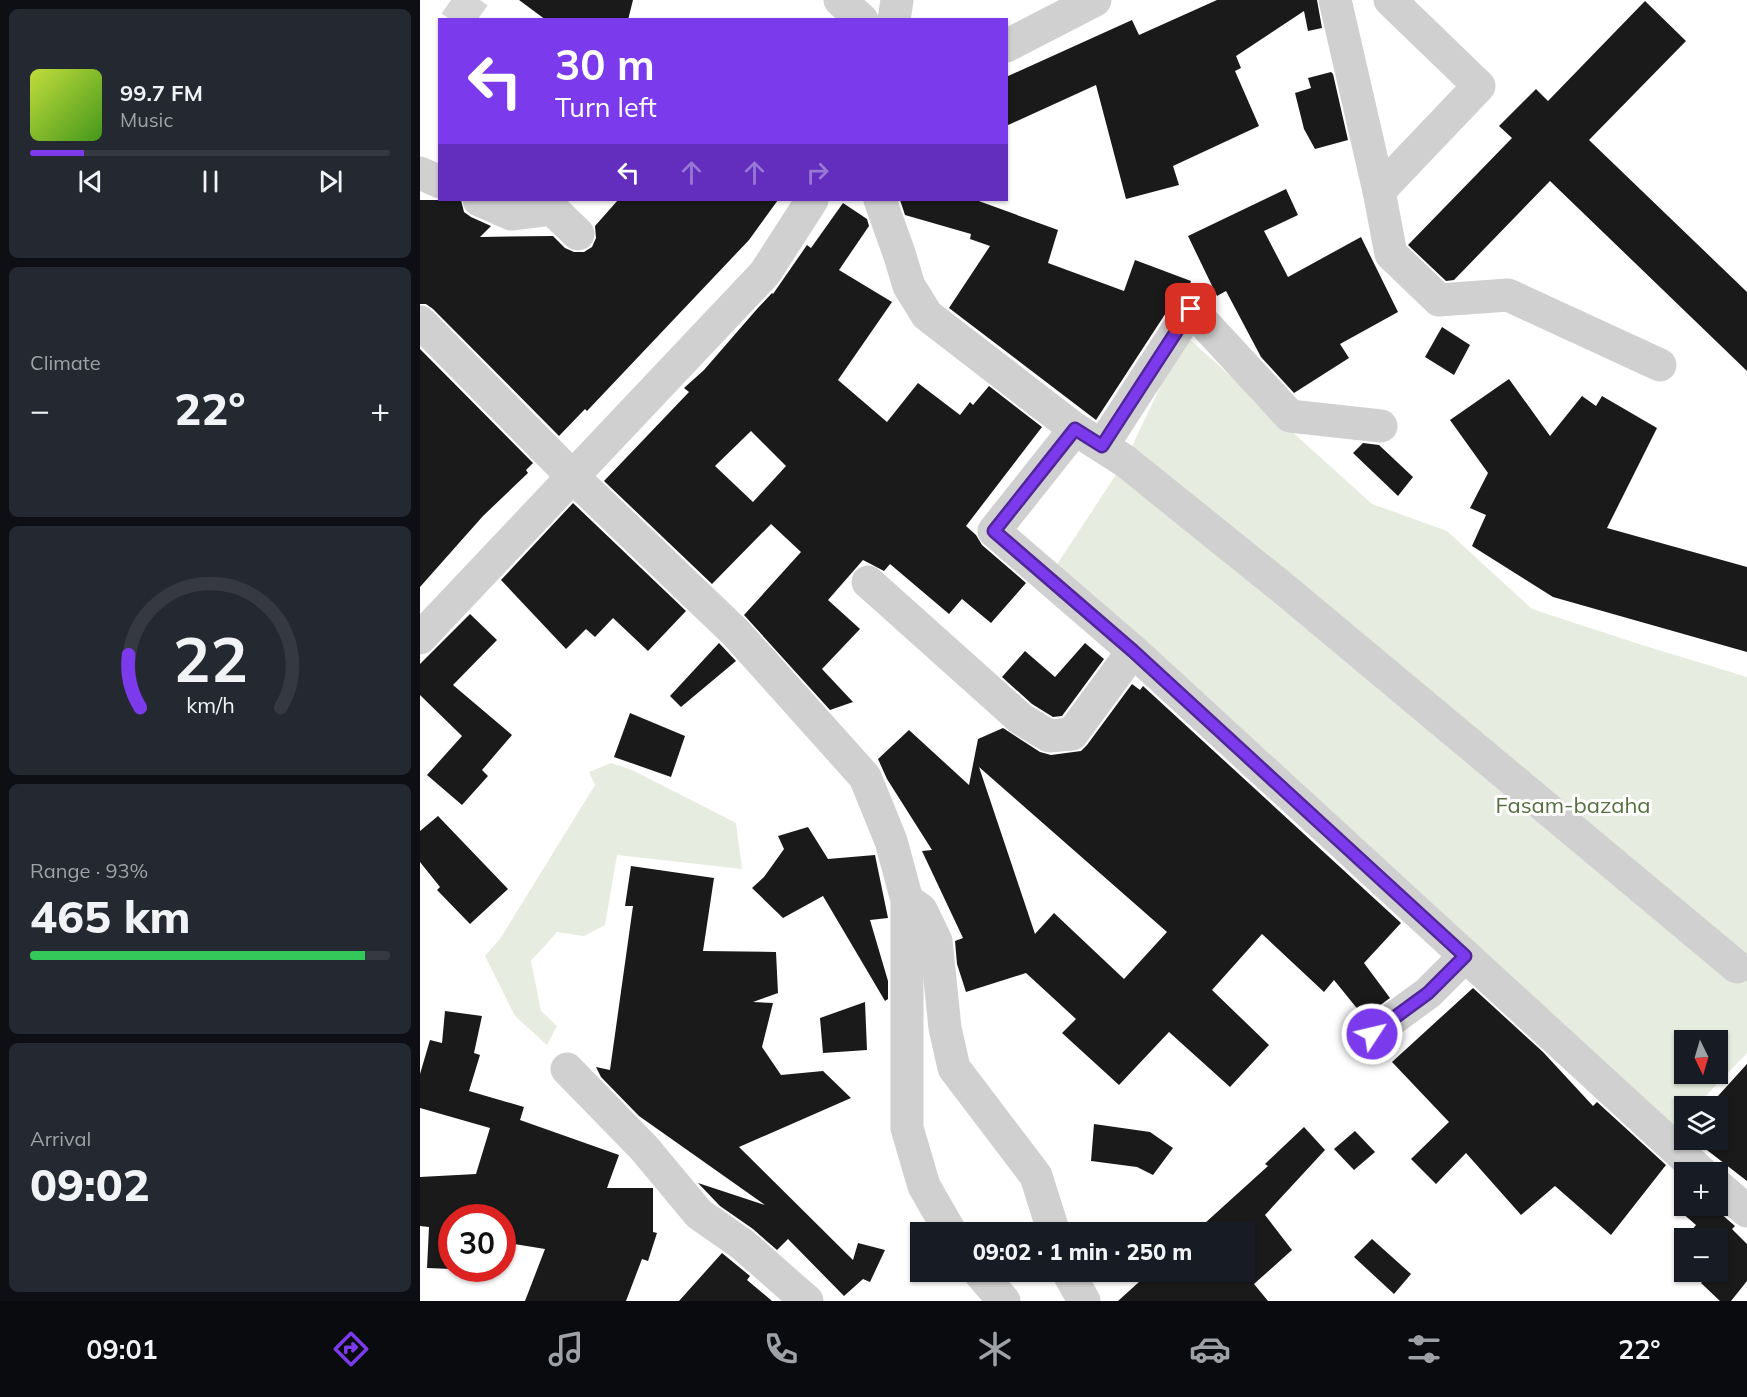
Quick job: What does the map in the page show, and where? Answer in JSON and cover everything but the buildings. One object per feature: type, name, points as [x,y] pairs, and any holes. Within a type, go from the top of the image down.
[{"type":"street","points":[[840,0],[860,18]]},
{"type":"street","points":[[894,18],[897,0]]},
{"type":"street","points":[[1008,45],[1095,0]]},
{"type":"street","points":[[1335,0],[1379,191],[1391,254],[1439,300],[1508,294],[1660,365]]},
{"type":"street","points":[[1379,191],[1479,86],[1390,0]]},
{"type":"street","points":[[420,173],[438,181]]},
{"type":"street","points":[[481,201],[511,214],[552,209],[578,234]]},
{"type":"street","points":[[420,638],[765,273],[811,201]]},
{"type":"street","points":[[880,201],[909,286],[927,315],[1075,429],[1125,461],[1284,589],[1737,967]]},
{"type":"street","points":[[1102,446],[1191,309],[1290,416],[1382,426]]},
{"type":"street","points":[[420,321],[573,477],[736,633],[865,777],[891,841],[907,900],[908,1128],[924,1186],[945,1222]]},
{"type":"street","points":[[1075,429],[994,531],[1133,651],[1690,1162]]},
{"type":"street","points":[[868,582],[1021,719],[1049,736],[1072,734],[1133,651]]},
{"type":"street","points":[[907,900],[921,910],[936,941],[945,1028],[954,1068],[1036,1176],[1051,1222]]},
{"type":"street","points":[[1372,1034],[1428,993],[1465,956]]},
{"type":"street","points":[[567,1069],[644,1148],[699,1214],[742,1244],[807,1301]]},
{"type":"street","points":[[1728,1195],[1747,1211]]},
{"type":"street","points":[[988,1282],[1004,1301]]},
{"type":"street","points":[[1074,1282],[1084,1301]]},
{"type":"green space","name":"Fasam-bazaha","points":[[1185,335],[1372,504],[1447,531],[1532,609],[1747,677],[1747,1053],[1728,1073],[1728,1030],[1674,1030],[1674,1084],[1717,1084],[1706,1096],[1674,1096],[1674,1128],[1054,569],[1125,461]]},
{"type":"green space","points":[[611,763],[632,770],[736,823],[742,869],[617,855],[605,925],[584,936],[557,932],[531,961],[541,1011],[557,1026],[547,1045],[515,1016],[485,956],[500,939],[595,785],[589,772]]},
{"type":"tunnel","points":[[451,0],[477,18]]},
{"type":"route","points":[[1191,309],[1102,446],[1075,429],[994,531],[1133,651],[1465,956],[1428,993],[1372,1034]]}]
